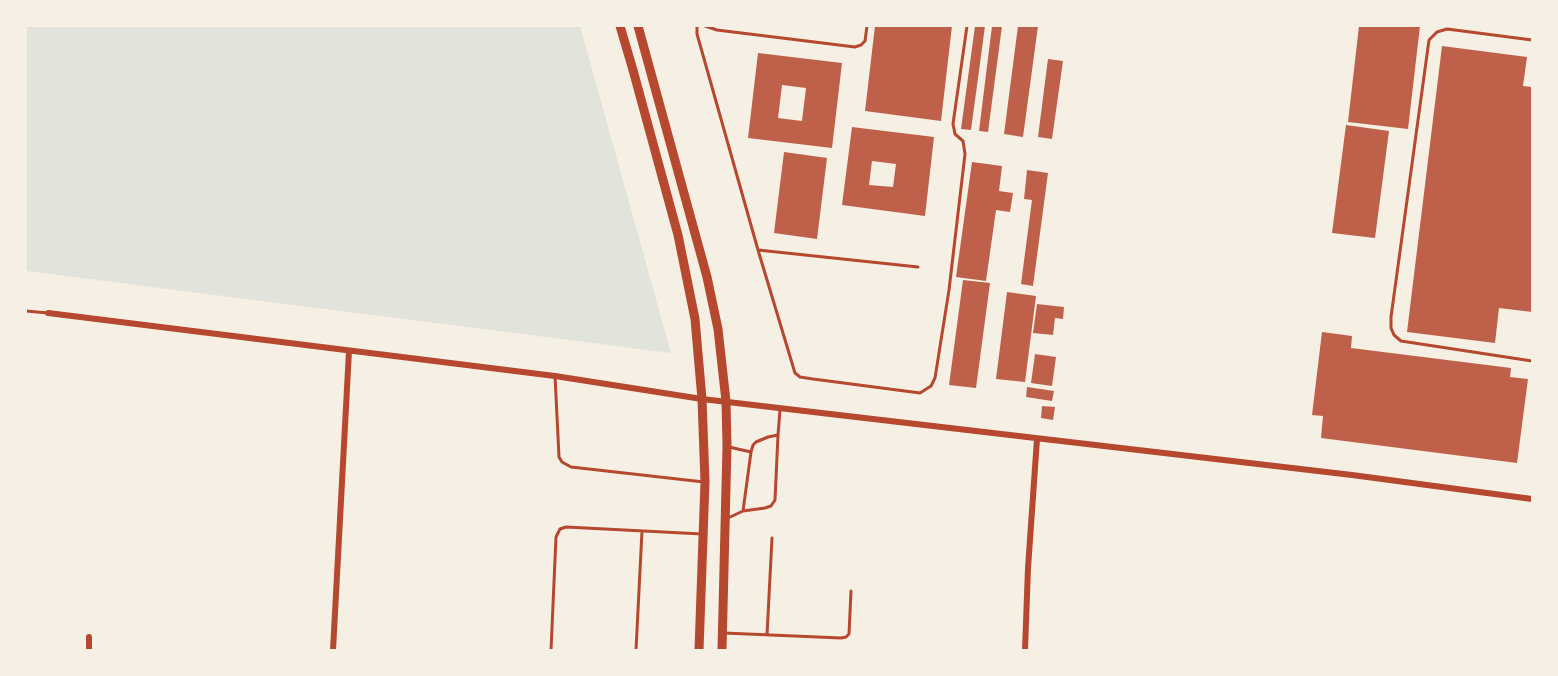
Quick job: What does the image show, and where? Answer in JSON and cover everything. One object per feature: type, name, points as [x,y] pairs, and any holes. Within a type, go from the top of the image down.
[{"type":"main road","points":[[620,26],[672,213],[695,319],[702,399],[705,482],[699,651]]},
{"type":"main road","points":[[638,26],[707,277],[718,329],[726,401],[727,446],[722,651]]},
{"type":"street","points":[[48,313],[555,376],[702,399],[1352,475],[1533,499]]},
{"type":"street","points":[[333,651],[349,351]]},
{"type":"street","points":[[1025,651],[1037,439]]},
{"type":"street","points":[[89,637],[89,651]]},
{"type":"lane","points":[[697,26],[697,34],[795,374],[813,379],[920,393],[931,387],[935,378],[949,290],[965,154],[963,141],[955,134],[953,124],[967,26]]},
{"type":"lane","points":[[705,26],[717,30],[855,47],[865,41],[867,26]]},
{"type":"lane","points":[[1533,40],[1447,29],[1437,32],[1430,40],[1390,317],[1391,328],[1401,341],[1533,360]]},
{"type":"lane","points":[[758,250],[918,267]]},
{"type":"lane","points":[[26,311],[48,313]]},
{"type":"lane","points":[[555,376],[559,457],[562,462],[571,467],[705,482]]},
{"type":"lane","points":[[726,519],[743,511],[771,506],[775,500],[781,408]]},
{"type":"lane","points":[[743,511],[753,445],[768,437],[778,435]]},
{"type":"lane","points":[[727,446],[751,452]]},
{"type":"lane","points":[[551,651],[556,537],[560,529],[566,527],[704,534]]},
{"type":"lane","points":[[636,651],[642,531]]},
{"type":"lane","points":[[768,635],[772,538]]},
{"type":"lane","points":[[723,633],[846,637],[849,634],[851,591]]},
{"type":"shaded area","points":[[26,26],[580,26],[671,353],[26,271]]},
{"type":"building","points":[[875,26],[952,26],[941,121],[865,111]]},
{"type":"building","points":[[975,26],[985,26],[971,130],[961,129]]},
{"type":"building","points":[[992,26],[1002,26],[988,132],[979,131]]},
{"type":"building","points":[[1018,26],[1038,26],[1023,137],[1004,134]]},
{"type":"building","points":[[1359,26],[1420,26],[1408,129],[1348,122]]},
{"type":"building","points":[[1442,46],[1527,57],[1523,86],[1532,87],[1532,312],[1499,308],[1495,343],[1407,332]]},
{"type":"building","points":[[758,53],[842,63],[832,148],[748,138]],"holes":[[[782,85],[806,88],[802,121],[778,118]]]},
{"type":"building","points":[[1048,59],[1063,61],[1052,139],[1038,137]]},
{"type":"building","points":[[1346,125],[1389,131],[1375,238],[1332,233]]},
{"type":"building","points":[[852,127],[934,137],[925,216],[842,205]],"holes":[[[872,161],[896,164],[893,187],[869,185]]]},
{"type":"building","points":[[784,152],[827,158],[817,239],[774,233]]},
{"type":"building","points":[[972,162],[1002,166],[999,191],[1013,193],[1010,212],[996,210],[986,281],[956,277]]},
{"type":"building","points":[[1027,170],[1048,173],[1033,286],[1021,284],[1032,200],[1024,199]]},
{"type":"building","points":[[963,280],[990,283],[976,388],[949,385]]},
{"type":"building","points":[[1007,292],[1036,296],[1025,382],[996,379]]},
{"type":"building","points":[[1037,304],[1064,307],[1063,319],[1055,318],[1053,335],[1033,333]]},
{"type":"building","points":[[1322,332],[1352,336],[1351,348],[1511,368],[1510,377],[1528,379],[1517,463],[1321,438],[1323,416],[1312,415]]},
{"type":"building","points":[[1035,354],[1056,357],[1052,386],[1031,383]]},
{"type":"building","points":[[1027,387],[1054,391],[1052,401],[1026,397]]},
{"type":"building","points":[[1042,406],[1055,407],[1053,420],[1041,418]]}]
